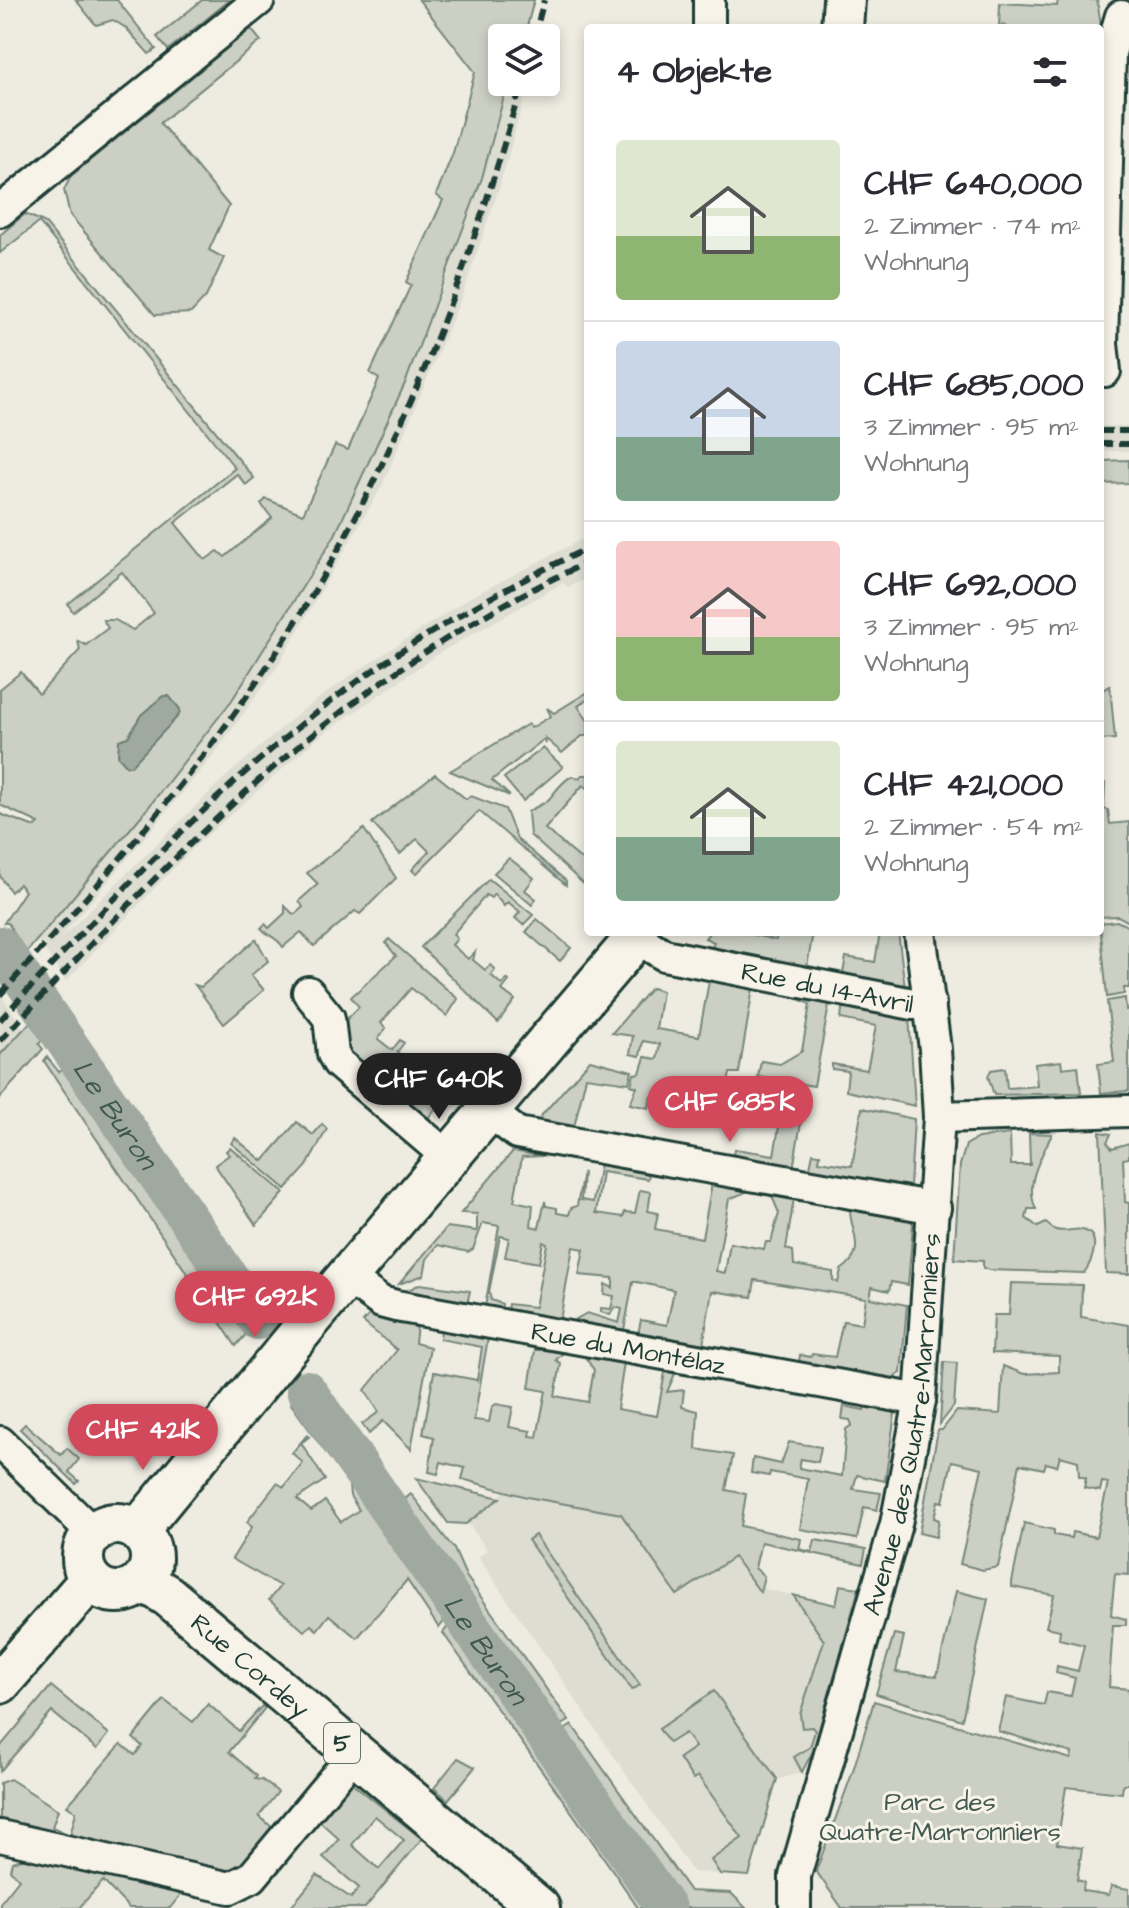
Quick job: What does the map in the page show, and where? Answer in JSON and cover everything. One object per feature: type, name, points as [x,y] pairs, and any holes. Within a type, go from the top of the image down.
[{"type":"main road","points":[[842,24],[844,0]]},
{"type":"main road","points":[[138,1530],[347,1277],[639,936]]},
{"type":"main road","points":[[120,1523],[138,1530],[152,1554],[144,1581],[117,1593],[107,1591],[90,1580],[83,1561],[93,1533],[120,1523]]},
{"type":"main road","points":[[0,1683],[90,1580]]},
{"type":"main road","name":"Rue Cordey","points":[[144,1581],[168,1596],[539,1908]]},
{"type":"street","points":[[0,211],[259,0]]},
{"type":"street","points":[[709,0],[709,24]]},
{"type":"street","points":[[1104,271],[1110,53],[1121,11]]},
{"type":"street","points":[[1104,350],[1111,372]]},
{"type":"street","name":"Rue du 14-Avril","points":[[643,936],[664,955],[913,1004],[930,1003]]},
{"type":"street","name":"Avenue des Quatre-Marronniers","points":[[795,1908],[795,1876],[890,1550],[920,1400],[939,1117],[930,1003],[921,936]]},
{"type":"street","points":[[308,992],[329,1018],[333,1054],[338,1063],[449,1158]]},
{"type":"street","points":[[489,1111],[517,1133],[935,1208]]},
{"type":"street","points":[[939,1117],[1129,1111]]},
{"type":"street","name":"Rue du Montélaz","points":[[347,1277],[381,1302],[396,1306],[920,1400]]},
{"type":"street","points":[[0,1442],[93,1533]]},
{"type":"street","points":[[0,1836],[230,1888],[252,1877],[355,1753]]},
{"type":"shaded area","points":[[502,96],[525,96],[500,185],[462,296],[382,486],[275,670],[213,756],[57,942],[220,782],[300,712],[347,678],[469,598],[584,538],[584,580],[568,587],[563,583],[441,652],[320,736],[194,847],[66,981],[38,940],[232,700],[335,535],[406,381],[482,178]]},
{"type":"shaded area","points":[[1104,426],[1129,426],[1129,451],[1104,451]]},
{"type":"shaded area","points":[[163,696],[169,696],[180,709],[179,715],[131,766],[127,766],[118,756],[119,740],[128,737],[141,715]]},
{"type":"shaded area","points":[[0,993],[33,1044],[0,1082]]},
{"type":"shaded area","points":[[505,1491],[761,1542],[755,1568],[763,1572],[761,1588],[836,1605],[840,1585],[859,1588],[813,1751],[802,1772],[777,1780],[749,1876],[693,1872],[478,1557],[487,1550],[467,1521]]},
{"type":"green space","points":[[76,0],[117,0],[156,49],[149,54],[126,28],[113,20],[96,25]]},
{"type":"green space","points":[[202,0],[230,0],[168,50],[157,37]]},
{"type":"green space","points":[[419,0],[534,0],[528,24],[488,24],[488,96],[504,96],[482,178],[406,381],[335,535],[232,700],[147,809],[26,953],[8,923],[4,923],[25,891],[19,884],[11,892],[0,876],[0,814],[35,827],[39,823],[0,805],[0,689],[21,672],[39,694],[80,650],[78,641],[86,645],[108,628],[103,620],[115,620],[133,630],[154,613],[122,572],[73,612],[68,604],[235,468],[39,222],[0,253],[0,235],[25,214],[44,222],[254,478],[246,485],[237,474],[175,523],[205,560],[218,551],[225,557],[272,518],[261,504],[266,499],[303,514],[335,445],[348,450],[379,379],[370,373],[411,285],[406,282],[443,200],[436,195],[453,153],[475,72]]},
{"type":"green space","points":[[1058,0],[1097,0],[1101,24],[999,24],[1000,3],[1057,6]]},
{"type":"green space","points":[[251,29],[261,41],[160,123],[229,206],[209,250],[224,258],[206,297],[191,313],[155,315],[70,215],[64,190],[71,176]]},
{"type":"green space","points":[[1129,460],[1129,483],[1104,484],[1104,461]]},
{"type":"green space","points":[[1110,686],[1115,739],[1104,740],[1104,689]]},
{"type":"green space","points":[[584,694],[584,702],[578,706],[584,715],[584,736],[562,753],[545,738],[546,744],[543,740],[492,780],[510,796],[450,771],[528,724],[531,728],[551,716],[547,708],[554,713]]},
{"type":"green space","points":[[543,748],[563,767],[523,801],[504,778]]},
{"type":"green space","points":[[435,774],[466,799],[471,796],[505,809],[517,839],[566,881],[566,885],[479,811],[416,874],[412,870],[429,851],[417,839],[400,854],[372,823]]},
{"type":"green space","points":[[584,775],[584,786],[545,829],[584,862],[584,884],[530,835],[528,812],[546,801],[568,778]]},
{"type":"green space","points":[[1104,809],[1108,810],[1110,824],[1129,822],[1129,922],[1118,916],[1104,917]]},
{"type":"green space","points":[[364,829],[396,878],[360,914],[355,911],[314,946],[301,932],[283,947],[261,928],[265,924],[269,928],[285,913],[285,906],[294,915],[303,907],[299,901],[318,884],[307,873]]},
{"type":"green space","points":[[509,858],[534,878],[525,890],[536,899],[532,905],[494,873]]},
{"type":"green space","points":[[489,879],[533,915],[523,925],[515,918],[520,912],[508,902],[504,906],[494,894],[491,898],[486,895],[453,934],[457,939],[452,945],[468,959],[475,952],[473,960],[485,970],[490,965],[495,969],[491,975],[502,985],[507,979],[509,981],[502,990],[515,1000],[498,1023],[421,947]]},
{"type":"green space","points":[[537,919],[571,948],[560,961],[526,932]]},
{"type":"green space","points":[[1117,921],[1129,927],[1129,988],[1124,988],[1124,994],[1107,997],[1101,936],[1104,936],[1104,923]]},
{"type":"green space","points":[[758,936],[776,940],[776,936],[812,936],[806,973],[708,957],[714,942],[705,938]]},
{"type":"green space","points":[[879,936],[898,936],[905,988],[842,979],[846,957],[875,962]]},
{"type":"green space","points":[[256,939],[268,961],[251,975],[264,990],[224,1024],[195,985],[201,987]]},
{"type":"green space","points":[[389,939],[458,999],[447,1016],[411,988],[381,1023],[386,1028],[378,1039],[392,1050],[400,1040],[404,1043],[397,1052],[408,1061],[413,1055],[422,1062],[417,1068],[425,1075],[434,1068],[428,1077],[448,1094],[425,1122],[341,1053],[342,1024],[359,1007],[351,997],[396,956],[386,943]]},
{"type":"green space","points":[[709,981],[753,988],[739,1073],[730,1073],[723,1109],[708,1106],[708,1098],[667,1091],[663,1099],[651,1097],[649,1108],[630,1104],[637,1087],[631,1085],[634,1074],[640,1073],[645,1057],[657,1059],[660,1044],[643,1041],[640,1056],[630,1054],[633,1036],[612,1033],[651,988],[662,991],[656,1029],[699,1036]]},
{"type":"green space","points":[[794,993],[830,1000],[814,1086],[758,1077],[761,1061],[780,1064],[802,1051],[810,1004],[793,997]]},
{"type":"green space","points":[[1125,998],[1126,1010],[1129,1010],[1129,1091],[1101,1093],[1098,1064],[1114,1062],[1107,1001]]},
{"type":"green space","points":[[843,1000],[909,1015],[915,1106],[846,1091],[848,1071],[832,1069],[832,1064],[867,1070],[876,1026],[841,1019]]},
{"type":"green space","points":[[32,1020],[44,1037],[39,1044],[43,1049],[0,1098],[0,1055]]},
{"type":"green space","points":[[47,1057],[59,1072],[72,1064],[234,1296],[234,1307],[238,1303],[254,1325],[236,1346],[44,1061]]},
{"type":"green space","points":[[590,1060],[632,1071],[629,1083],[586,1077],[573,1131],[540,1123],[541,1116]]},
{"type":"green space","points":[[1061,1061],[1062,1068],[1078,1066],[1081,1093],[994,1095],[988,1076],[991,1070],[1005,1068],[1007,1088],[1037,1086],[1035,1064]]},
{"type":"green space","points":[[784,1099],[804,1105],[793,1169],[733,1157],[734,1149],[774,1155]]},
{"type":"green space","points":[[862,1108],[914,1119],[910,1187],[809,1172],[813,1153],[820,1154],[819,1161],[852,1166]]},
{"type":"green space","points":[[297,1122],[313,1135],[322,1124],[327,1129],[307,1166],[286,1189],[231,1143],[235,1138],[263,1161]]},
{"type":"green space","points":[[1100,1132],[1111,1134],[1107,1142],[1112,1148],[1129,1143],[1129,1158],[1123,1159],[1125,1202],[1129,1203],[1129,1274],[1106,1273]]},
{"type":"green space","points":[[1029,1133],[1052,1134],[1033,1180],[1036,1209],[1028,1209],[1026,1218],[1038,1227],[1046,1223],[1059,1231],[1088,1233],[1094,1242],[1094,1249],[1084,1273],[989,1270],[983,1268],[983,1261],[954,1259],[960,1165],[966,1145],[978,1138],[1010,1134],[1011,1165],[1030,1165]]},
{"type":"green space","points":[[230,1147],[284,1193],[256,1225],[215,1165],[229,1155],[226,1151]]},
{"type":"green space","points":[[513,1151],[543,1156],[522,1157],[514,1201],[533,1205],[531,1226],[539,1228],[545,1201],[546,1206],[557,1208],[557,1213],[569,1215],[571,1208],[577,1206],[583,1172],[581,1200],[593,1202],[600,1163],[649,1172],[648,1179],[602,1172],[596,1213],[623,1217],[625,1212],[635,1213],[640,1190],[651,1192],[648,1211],[658,1213],[655,1229],[702,1238],[712,1183],[751,1190],[729,1199],[716,1271],[725,1273],[730,1243],[764,1249],[766,1242],[771,1242],[779,1213],[771,1194],[794,1198],[786,1249],[793,1251],[794,1265],[833,1272],[833,1280],[838,1283],[841,1270],[850,1263],[856,1247],[850,1207],[908,1217],[913,1224],[908,1285],[891,1282],[889,1291],[872,1287],[870,1298],[907,1305],[901,1373],[893,1378],[799,1362],[800,1355],[835,1357],[843,1321],[862,1324],[866,1298],[755,1280],[752,1297],[712,1291],[703,1345],[638,1334],[641,1320],[667,1325],[674,1290],[637,1282],[633,1282],[624,1330],[573,1321],[587,1313],[619,1323],[622,1309],[615,1307],[610,1315],[601,1312],[601,1308],[611,1309],[614,1296],[604,1294],[605,1284],[613,1288],[613,1278],[579,1275],[584,1249],[573,1247],[560,1320],[507,1311],[508,1304],[535,1307],[547,1244],[543,1242],[539,1263],[505,1257],[509,1238],[500,1236],[489,1292],[491,1300],[502,1304],[501,1310],[485,1307],[499,1226],[483,1223],[473,1249],[468,1252],[438,1245],[427,1259],[424,1275],[399,1284],[447,1227],[477,1231],[477,1214],[461,1213]]},
{"type":"green space","points":[[190,1193],[260,1293],[265,1313],[183,1195]]},
{"type":"green space","name":"Parc des Quatre-Marronniers","points":[[1011,1283],[1082,1285],[1081,1317],[1129,1325],[1129,1575],[1115,1574],[1111,1615],[1126,1619],[1126,1625],[1113,1625],[1109,1687],[1129,1689],[1129,1784],[1123,1784],[1122,1793],[1066,1787],[1057,1844],[1082,1848],[1077,1880],[1084,1882],[1083,1891],[1109,1895],[1111,1886],[1129,1889],[1129,1908],[842,1908],[816,1871],[852,1774],[874,1701],[1071,1759],[1072,1753],[998,1731],[1006,1697],[1044,1705],[1047,1692],[1071,1696],[1075,1678],[1056,1673],[1057,1666],[1078,1671],[1084,1645],[1059,1639],[1060,1630],[1046,1627],[1054,1595],[1012,1587],[1012,1582],[1024,1523],[1054,1530],[1054,1535],[1071,1538],[1072,1532],[1096,1537],[1108,1483],[1102,1482],[1100,1491],[1084,1488],[1086,1478],[1079,1476],[1078,1461],[1060,1456],[1057,1466],[1046,1463],[1044,1469],[1020,1464],[998,1567],[983,1570],[960,1564],[982,1468],[952,1461],[943,1502],[938,1501],[934,1518],[939,1520],[936,1537],[919,1533],[938,1430],[942,1430],[957,1411],[1000,1414],[1003,1366],[1024,1374],[1059,1372],[1059,1356],[992,1353],[994,1315],[1009,1315]]},
{"type":"green space","points":[[420,1284],[470,1291],[467,1304],[404,1292]]},
{"type":"green space","points":[[369,1315],[417,1324],[415,1343],[430,1347],[411,1449],[383,1421],[369,1434],[362,1424],[379,1412],[365,1390],[397,1350],[363,1322]]},
{"type":"green space","points":[[441,1330],[488,1338],[474,1420],[489,1422],[492,1407],[496,1404],[513,1407],[509,1427],[531,1431],[530,1436],[537,1437],[546,1391],[529,1388],[535,1350],[566,1350],[556,1360],[561,1364],[555,1396],[588,1402],[594,1370],[583,1354],[624,1362],[617,1409],[657,1416],[666,1367],[677,1369],[667,1392],[684,1390],[682,1407],[698,1411],[696,1449],[733,1455],[726,1490],[746,1494],[741,1526],[801,1539],[799,1549],[812,1552],[815,1540],[866,1549],[863,1564],[761,1542],[755,1568],[764,1576],[760,1592],[734,1557],[677,1595],[621,1514],[527,1497],[462,1479],[465,1468],[441,1462],[438,1474],[429,1472],[434,1437],[423,1434],[434,1372],[477,1380],[482,1347],[440,1339]]},
{"type":"green space","points":[[944,1362],[957,1363],[954,1406],[940,1424]]},
{"type":"green space","points":[[300,1393],[451,1612],[439,1628],[407,1580],[357,1638],[329,1615],[317,1630],[311,1625],[304,1631],[269,1600],[280,1586],[232,1559],[252,1527],[247,1522],[277,1483],[284,1487],[303,1463],[292,1453],[307,1435],[309,1437],[301,1443],[325,1480],[297,1499],[311,1511],[325,1501],[341,1522],[359,1510],[350,1496],[349,1485],[291,1404]]},
{"type":"green space","points":[[865,1403],[887,1406],[895,1414],[885,1481],[857,1475],[853,1489],[881,1493],[877,1510],[864,1507],[857,1539],[800,1529],[808,1479],[770,1472],[769,1476],[751,1473],[753,1458],[781,1464],[789,1442],[821,1447],[818,1462],[801,1459],[799,1468],[842,1476],[846,1429],[852,1425],[850,1420],[842,1419],[844,1406],[864,1410]]},
{"type":"green space","points":[[25,1424],[61,1455],[67,1448],[79,1459],[69,1472],[79,1481],[76,1484],[20,1429]]},
{"type":"green space","points":[[416,1478],[500,1498],[466,1524],[448,1523]]},
{"type":"green space","points":[[411,1494],[454,1549],[466,1576],[569,1721],[553,1730],[398,1505]]},
{"type":"green space","points":[[535,1535],[640,1685],[632,1690],[528,1540]]},
{"type":"green space","points":[[840,1585],[859,1588],[813,1751],[802,1772],[794,1757],[810,1747],[815,1731],[812,1727],[802,1728],[800,1714],[824,1641],[793,1595],[836,1605]]},
{"type":"green space","points":[[956,1591],[988,1599],[962,1720],[876,1694],[894,1634],[904,1636],[896,1672],[937,1676]]},
{"type":"green space","points":[[454,1618],[655,1908],[638,1908],[443,1633]]},
{"type":"green space","points":[[51,1686],[109,1734],[97,1749],[52,1712],[0,1771],[0,1747]]},
{"type":"green space","points":[[714,1691],[777,1779],[749,1876],[720,1874],[711,1860],[742,1838],[698,1776],[693,1779],[679,1758],[695,1747],[685,1733],[669,1743],[659,1729]]},
{"type":"green space","points":[[164,1700],[193,1722],[208,1704],[239,1731],[262,1706],[265,1708],[229,1752],[257,1776],[255,1779],[262,1780],[278,1792],[259,1816],[273,1828],[238,1869],[225,1872],[0,1822],[0,1783],[10,1779],[58,1810],[52,1827],[70,1835],[76,1812],[67,1806],[121,1744],[135,1755],[142,1746],[133,1738]]},
{"type":"green space","points":[[572,1725],[690,1891],[731,1893],[746,1908],[676,1908],[557,1735]]},
{"type":"green space","points":[[458,1758],[475,1767],[448,1800],[434,1788]]},
{"type":"green space","points":[[352,1783],[422,1839],[365,1908],[290,1908],[317,1875],[351,1898],[359,1888],[323,1857],[339,1839],[317,1819]],"holes":[[[375,1816],[404,1840],[379,1869],[352,1845]]]},
{"type":"green space","points":[[25,1858],[182,1893],[170,1908],[129,1908],[103,1881],[79,1908],[0,1908],[0,1903],[19,1879],[10,1870],[12,1862]]},
{"type":"waterway","name":"Le Buron","points":[[0,946],[258,1320]]},
{"type":"waterway","name":"Le Buron","points":[[306,1390],[666,1908]]},
{"type":"railway","points":[[538,24],[544,0]]},
{"type":"railway","points":[[0,995],[107,874],[208,749],[270,662],[312,595],[387,454],[419,382],[475,234],[518,96]]},
{"type":"railway","points":[[1104,431],[1129,431]]},
{"type":"railway","points":[[1104,444],[1129,444]]},
{"type":"railway","points":[[0,1020],[190,823],[313,715],[411,645],[516,584],[584,550]]},
{"type":"railway","points":[[0,1041],[201,834],[269,771],[341,712],[417,658],[499,608],[584,564]]}]
